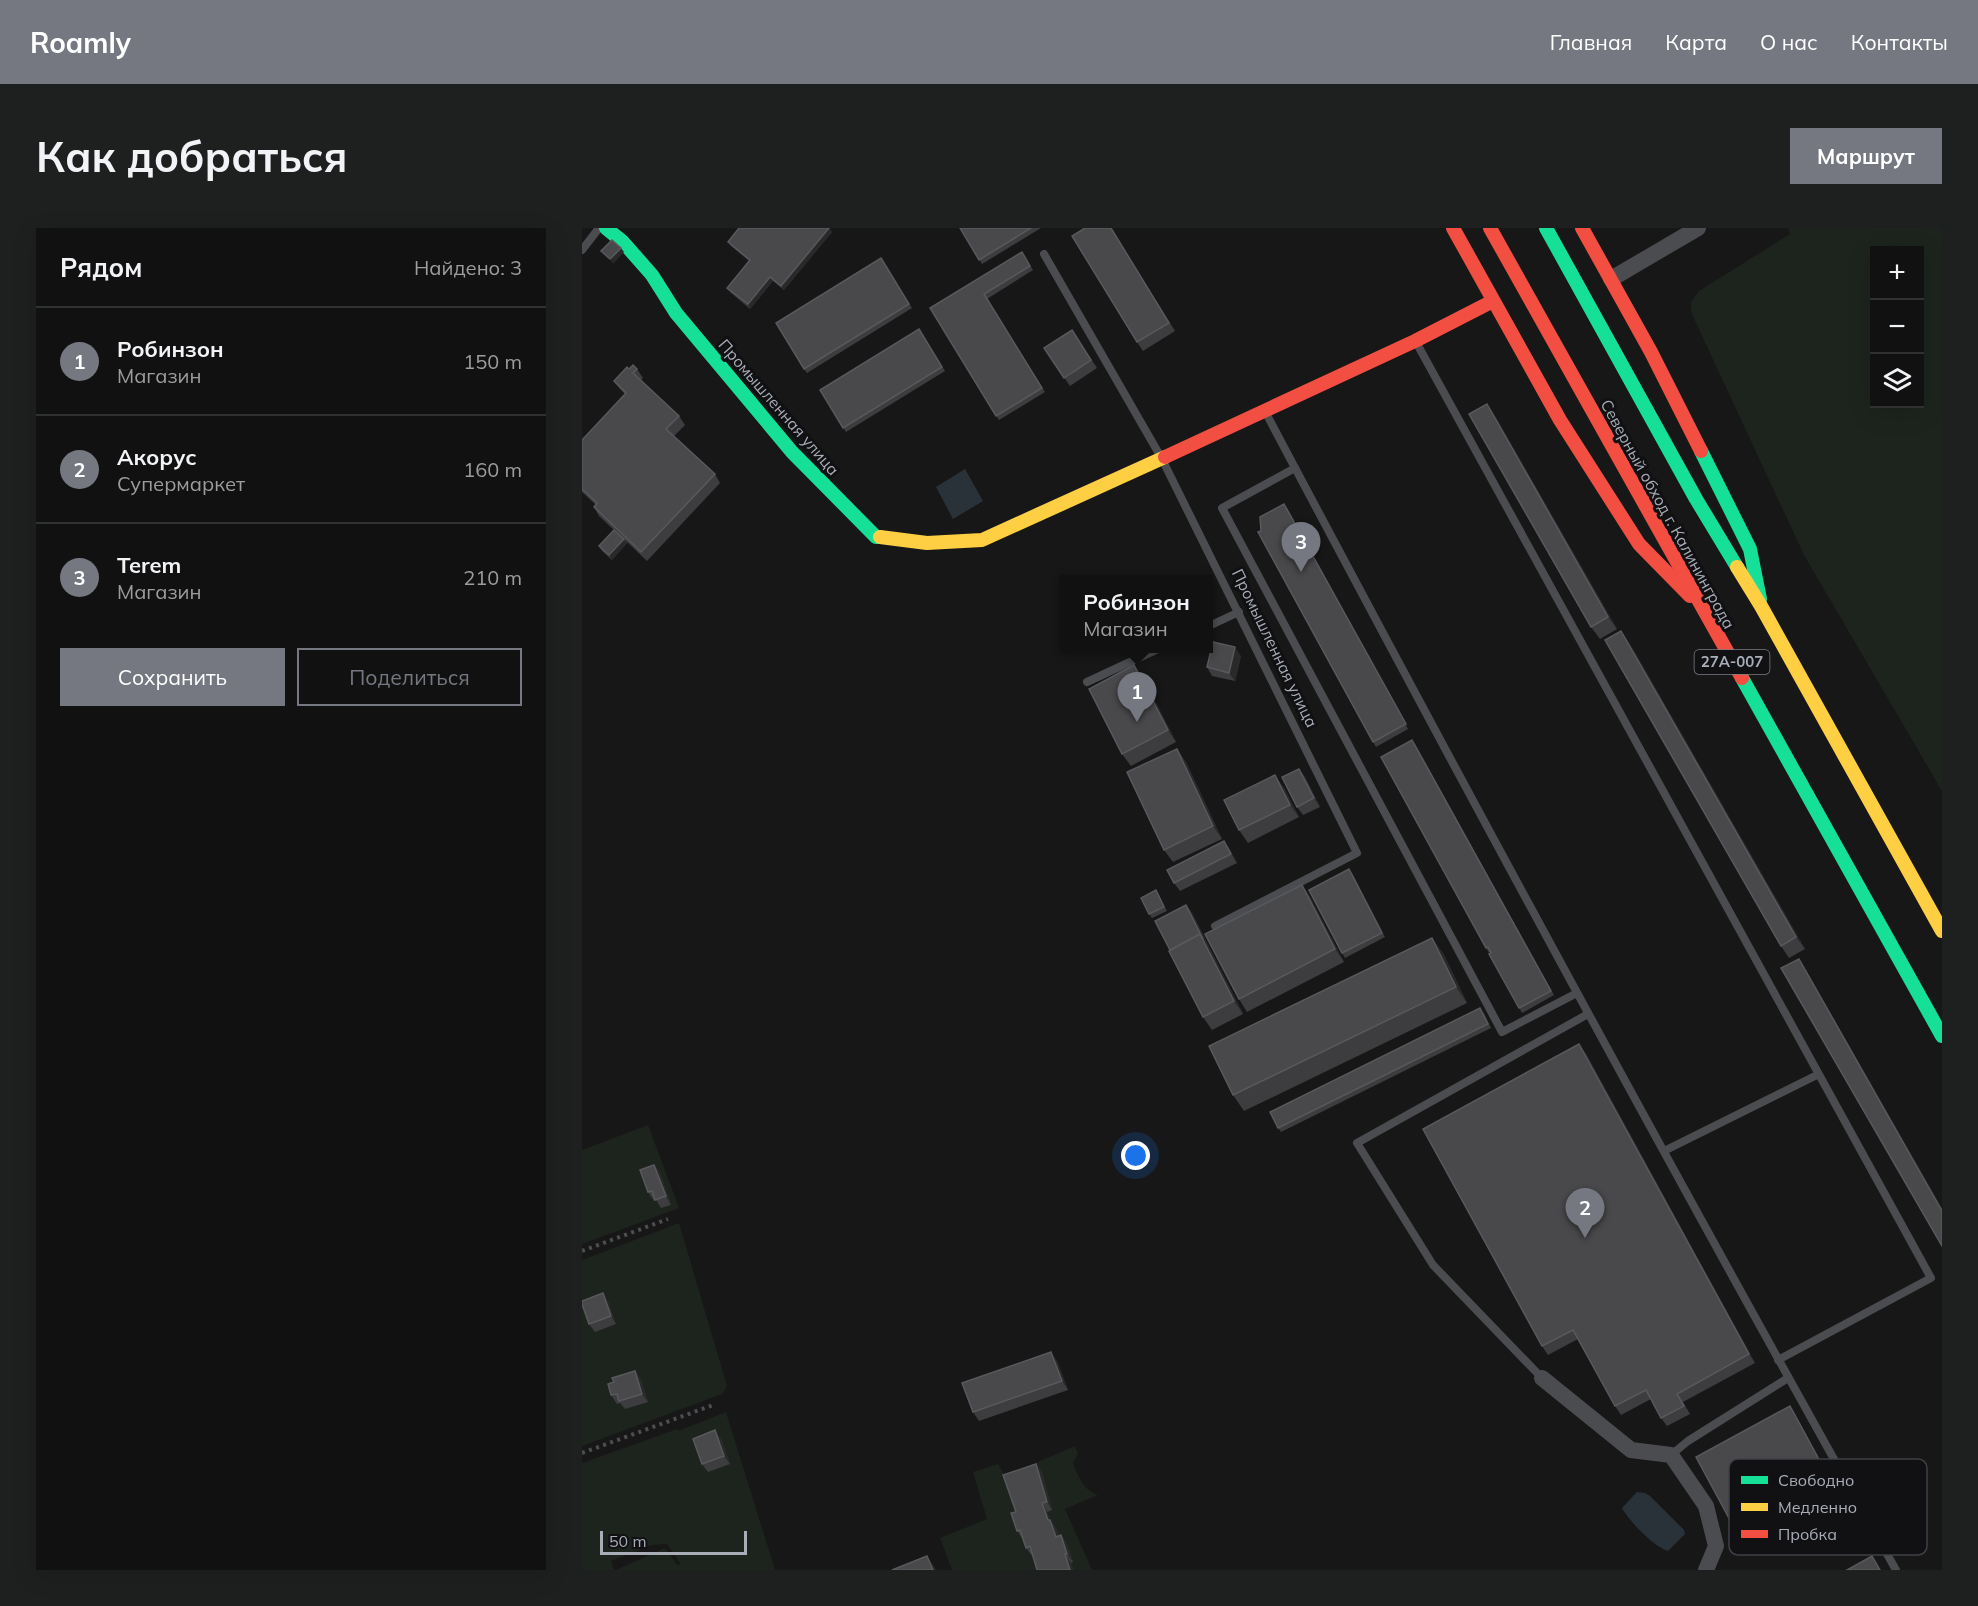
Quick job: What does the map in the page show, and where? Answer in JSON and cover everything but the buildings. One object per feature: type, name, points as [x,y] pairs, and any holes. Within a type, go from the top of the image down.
[{"type":"main road","name":"Промышленная улица","points":[[606,228],[623,242],[652,275],[676,313],[792,452],[876,537],[927,543],[982,540],[1265,412],[1415,341],[1493,301]]},
{"type":"main road","points":[[1453,228],[1560,420],[1639,544],[1701,608]]},
{"type":"main road","name":"Северный обход г. Калининграда","points":[[1490,228],[1942,1036]]},
{"type":"main road","name":"Северный обход г. Калининграда","points":[[1546,228],[1696,499],[1761,606],[1942,931]]},
{"type":"main road","points":[[1582,228],[1652,352],[1750,549],[1761,606]]},
{"type":"street","points":[[1611,279],[1698,228]]},
{"type":"street","points":[[1542,1378],[1630,1450],[1671,1455],[1706,1506],[1716,1546],[1706,1570]]},
{"type":"lane","points":[[582,250],[599,228]]},
{"type":"lane","points":[[1044,254],[1162,459]]},
{"type":"lane","points":[[1415,341],[1817,1075],[1931,1278],[1778,1360]]},
{"type":"lane","points":[[1265,412],[1588,1014],[1834,1459]]},
{"type":"lane","name":"Промышленная улица","points":[[1162,459],[1357,853],[1215,926]]},
{"type":"lane","points":[[1295,468],[1222,508],[1502,1032],[1577,993]]},
{"type":"lane","points":[[1213,624],[1239,612]]},
{"type":"lane","points":[[1087,682],[1149,653]]},
{"type":"lane","points":[[1542,1378],[1433,1265],[1357,1143],[1588,1014]]},
{"type":"lane","points":[[1664,1151],[1817,1075]]},
{"type":"lane","points":[[1671,1455],[1688,1441],[1788,1378]]},
{"type":"lane","points":[[1888,1555],[1896,1570]]},
{"type":"path","points":[[582,1251],[668,1219]]},
{"type":"path","points":[[582,1453],[713,1405]]},
{"type":"shaded area","points":[[1788,228],[1942,228],[1942,791],[1804,555],[1691,312],[1691,302],[1699,291],[1790,234]]},
{"type":"shaded area","points":[[965,469],[983,501],[953,519],[936,487]]},
{"type":"shaded area","points":[[648,1125],[679,1208],[582,1244],[582,1150]]},
{"type":"shaded area","points":[[679,1223],[727,1386],[722,1394],[582,1446],[582,1260]]},
{"type":"shaded area","points":[[726,1412],[775,1570],[616,1570],[665,1548],[677,1565],[681,1564],[667,1544],[651,1545],[611,1561],[614,1570],[582,1570],[582,1463],[677,1429],[678,1431]]},
{"type":"shaded area","points":[[1075,1446],[1078,1454],[1073,1463],[1077,1473],[1088,1490],[1098,1495],[1065,1509],[1092,1570],[952,1570],[940,1538],[987,1519],[973,1472],[998,1464],[1005,1476]]},
{"type":"shaded area","points":[[1637,1492],[1650,1496],[1684,1530],[1685,1534],[1668,1551],[1642,1533],[1622,1508]]},
{"type":"traffic: fast","points":[[606,228],[623,242],[652,275],[676,313],[792,452],[876,537],[880,537]]},
{"type":"traffic: fast","points":[[1546,228],[1696,499],[1737,567]]},
{"type":"traffic: fast","points":[[1701,451],[1750,549],[1760,599]]},
{"type":"traffic: fast","points":[[1742,678],[1942,1036]]},
{"type":"traffic: slow","points":[[880,537],[927,543],[982,540],[1165,457]]},
{"type":"traffic: slow","points":[[1737,567],[1942,931]]},
{"type":"traffic: jam","points":[[1453,228],[1560,420],[1639,544],[1690,596]]},
{"type":"traffic: jam","points":[[1490,228],[1742,678]]},
{"type":"traffic: jam","points":[[1582,228],[1651,352],[1701,451]]},
{"type":"traffic: jam","points":[[1165,457],[1415,341],[1493,301]]},
{"type":"place","name":"Terem","points":[[1301,572]]},
{"type":"place","name":"Робинзон","points":[[1137,722]]},
{"type":"place","name":"Акорус","points":[[1585,1238]]}]
